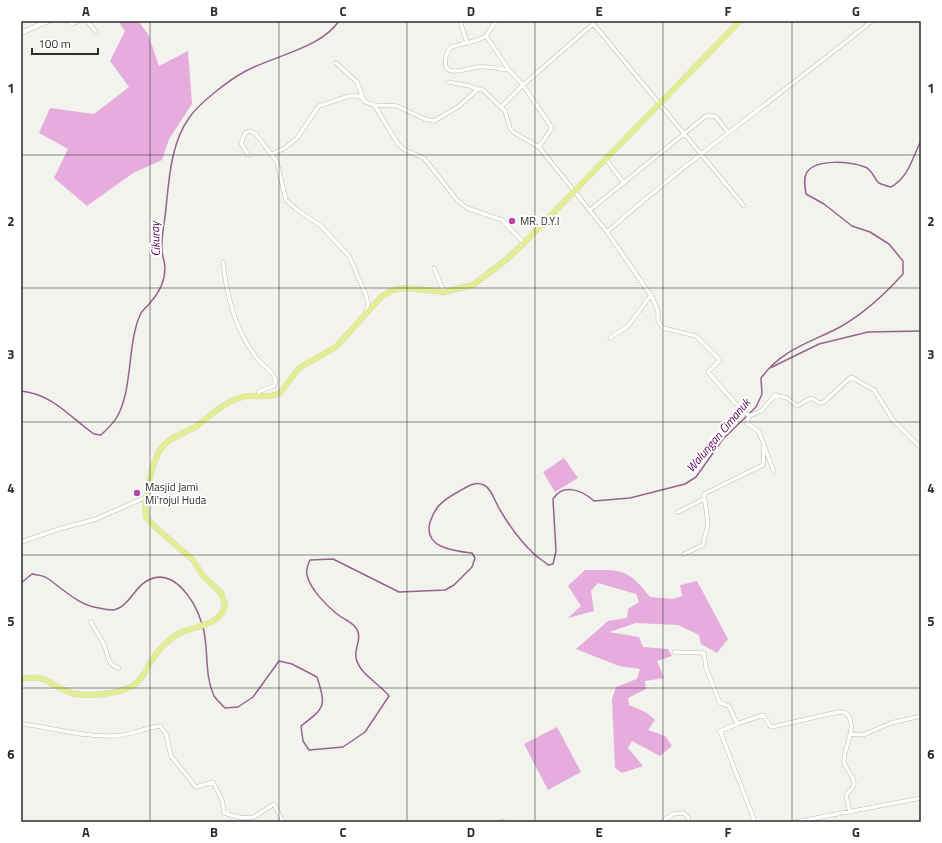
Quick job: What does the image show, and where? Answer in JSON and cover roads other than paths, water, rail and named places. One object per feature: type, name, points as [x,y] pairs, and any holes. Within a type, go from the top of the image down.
[{"type":"main road","points":[[21,679],[32,677],[42,678],[69,692],[80,694],[122,690],[137,683],[166,643],[189,629],[211,622],[219,617],[224,609],[224,598],[203,576],[187,553],[149,521],[144,511],[152,470],[158,453],[164,446],[171,439],[197,426],[218,409],[233,400],[257,394],[271,396],[280,393],[299,368],[336,347],[381,297],[395,289],[406,288],[444,292],[473,285],[502,263],[524,242],[740,21]]},
{"type":"street","points":[[21,34],[48,21]]},
{"type":"street","points":[[68,21],[72,24],[79,21]]},
{"type":"street","points":[[87,21],[96,32]]},
{"type":"street","points":[[460,21],[467,43]]},
{"type":"street","points":[[496,21],[486,36],[478,40],[453,46],[449,49],[446,63],[449,70],[454,71],[478,67],[509,70]]},
{"type":"street","points":[[607,232],[728,132],[802,78],[872,21]]},
{"type":"street","points":[[502,107],[523,85],[592,22],[744,206]]},
{"type":"street","points":[[486,36],[509,70],[523,85],[552,128],[539,147]]},
{"type":"street","points":[[336,63],[357,82],[365,101]]},
{"type":"street","points":[[448,82],[482,89],[502,107],[513,132],[522,138],[533,142],[539,147],[607,232],[651,295],[658,311],[658,321],[663,328],[696,336],[720,360],[708,372],[748,415]]},
{"type":"street","points":[[272,154],[285,148],[297,138],[319,106],[353,95],[373,104],[396,106],[425,119],[434,121],[458,108],[477,89]]},
{"type":"street","points":[[373,104],[398,144],[405,150],[424,158],[457,200],[467,208],[502,220],[524,242]]},
{"type":"street","points":[[590,210],[706,116],[712,114],[728,132]]},
{"type":"street","points":[[248,155],[241,143],[245,133],[250,131],[256,134],[272,154],[279,167],[283,193],[286,200],[296,209],[321,226],[349,256],[358,274],[368,303],[365,315]]},
{"type":"street","points":[[605,158],[624,183]]},
{"type":"street","points":[[223,262],[224,275],[238,324],[247,343],[258,360],[274,377],[274,386],[260,391],[257,394]]},
{"type":"street","points":[[434,268],[444,292]]},
{"type":"street","points":[[610,338],[628,326],[651,295]]},
{"type":"street","points":[[748,415],[761,411],[775,395],[787,398],[797,406],[811,398],[820,403],[824,402],[851,377],[874,390],[893,420],[921,448]]},
{"type":"street","points":[[748,415],[747,423],[759,432],[774,472]]},
{"type":"street","points":[[684,554],[703,545],[708,524],[704,498],[705,493],[763,465],[764,444]]},
{"type":"street","points":[[21,542],[59,529],[96,519],[146,498]]},
{"type":"street","points":[[678,512],[704,498]]},
{"type":"street","points":[[91,622],[95,632],[104,644],[106,657],[119,668]]},
{"type":"street","points":[[674,652],[704,653],[706,668],[720,704],[729,706],[738,724]]},
{"type":"street","points":[[755,822],[720,731],[763,715],[770,726],[772,726],[842,712],[846,713],[850,720],[850,734],[844,760],[854,783],[854,787],[846,796],[850,812]]},
{"type":"street","points":[[850,734],[863,735],[890,723],[921,716]]},
{"type":"street","points":[[21,724],[75,734],[114,736],[160,726],[166,734],[171,756],[174,757],[185,776],[196,787],[213,782],[222,800],[224,813],[233,816],[254,817],[274,804],[283,822]]},
{"type":"street","points":[[795,822],[921,798]]},
{"type":"street","points":[[662,822],[673,814],[683,813],[688,817],[689,822]]},
{"type":"waterway","name":"Cikuray","points":[[21,391],[32,393],[51,401],[94,434],[101,435],[111,424],[117,417],[126,393],[133,340],[140,315],[156,296],[164,278],[165,264],[162,252],[162,239],[168,185],[175,150],[183,128],[193,112],[230,81],[255,66],[295,51],[320,39],[331,31],[339,21]]},
{"type":"waterway","name":"Walungan Cimanuk","points":[[203,627],[211,688],[214,696],[225,708],[238,707],[253,697],[279,661],[292,664],[317,677],[322,694],[322,705],[319,710],[301,726],[303,741],[309,750],[343,747],[365,732],[389,696],[361,669],[358,664],[356,654],[359,635],[356,628],[328,606],[311,586],[307,573],[307,567],[310,560],[333,559],[399,592],[445,590],[454,585],[472,567],[475,558],[472,553],[449,549],[435,543],[431,538],[429,531],[430,522],[434,512],[443,502],[473,484],[480,484],[487,487],[498,507],[520,539],[534,554],[548,565],[553,564],[556,551],[553,499],[562,491],[578,491],[594,501],[630,498],[685,484],[696,477],[723,439],[756,407],[762,394],[761,378],[769,368],[787,353],[840,327],[857,316],[889,289],[903,274],[903,261],[889,244],[870,232],[852,226],[824,204],[806,194],[805,180],[807,172],[818,165],[826,163],[834,162],[859,165],[867,168],[879,183],[891,187],[906,173],[921,141]]},
{"type":"waterway","points":[[770,368],[819,344],[868,332],[921,331]]},
{"type":"waterway","name":"Walungan Cimanuk","points":[[21,583],[32,574],[42,576],[84,604],[114,610],[127,602],[137,589],[145,582],[155,578],[165,578],[173,581],[188,596],[194,605],[202,624]]},
{"type":"place","name":"MR. D.Y.I","points":[[512,221]]},
{"type":"place","name":"Masjid Jami Mi'rojul Huda","points":[[137,493]]}]
